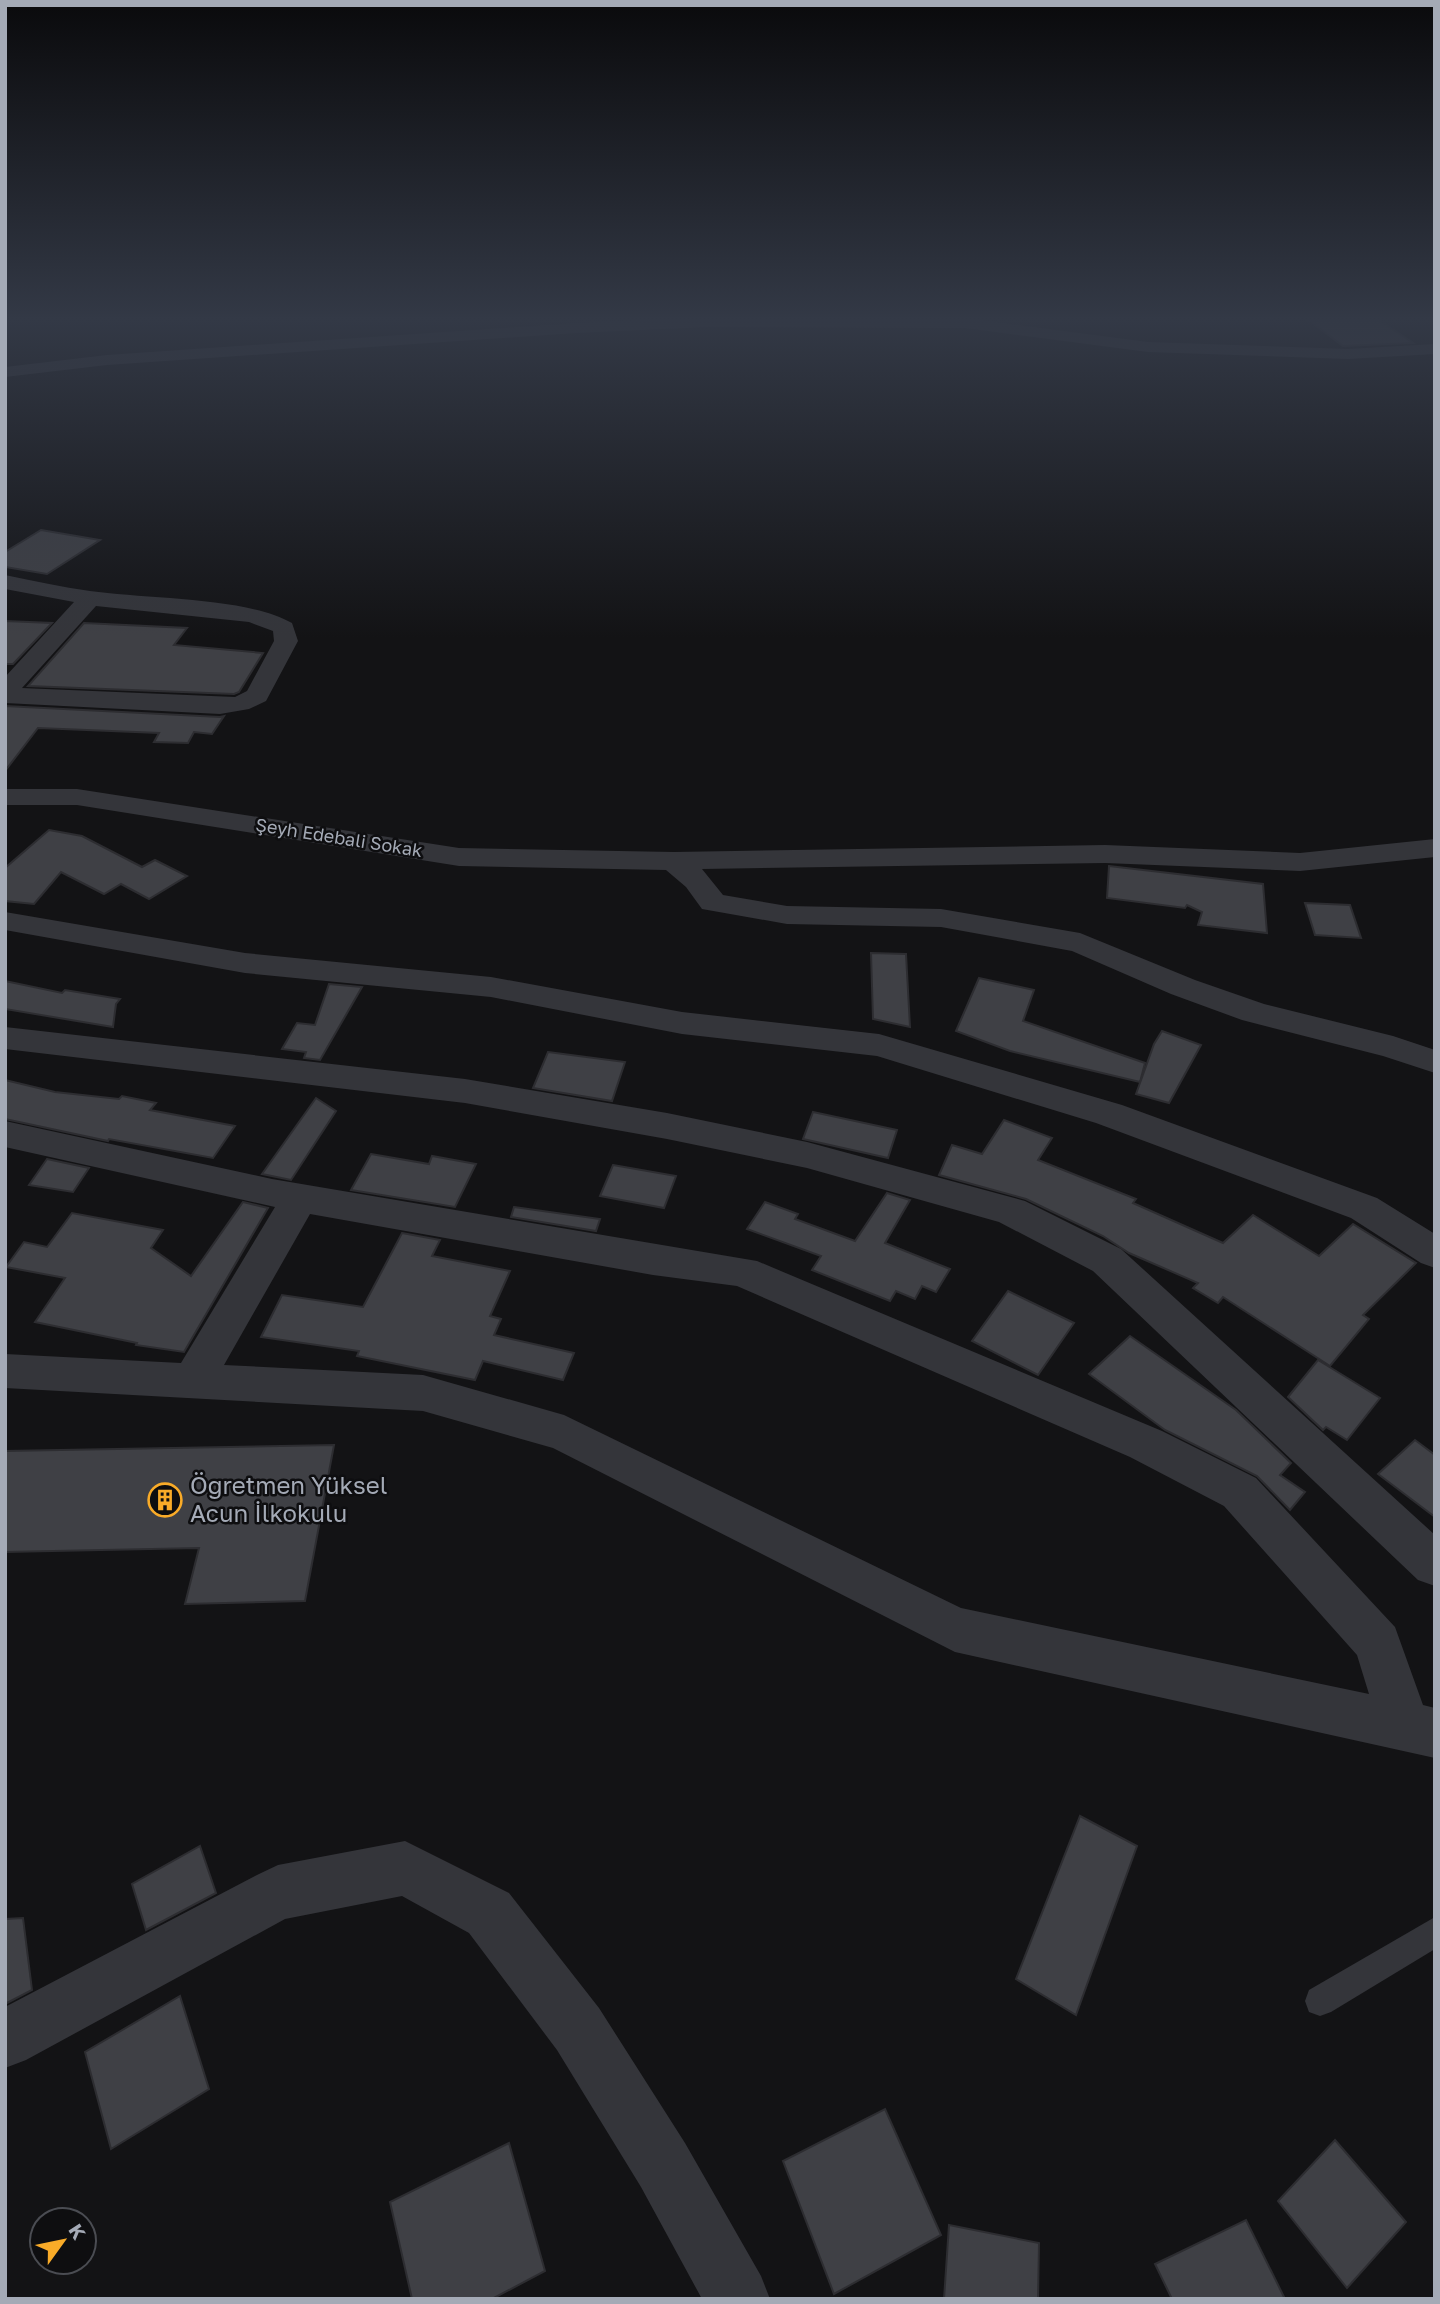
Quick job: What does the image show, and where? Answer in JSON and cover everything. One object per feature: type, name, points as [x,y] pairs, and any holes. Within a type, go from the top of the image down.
[{"type":"street","points":[[5,582],[90,598],[250,615],[272,621],[284,628],[286,641],[257,696],[240,704],[220,706],[5,693]]},
{"type":"street","points":[[5,693],[90,598]]},
{"type":"street","name":"Şeyh Edebali Sokak","points":[[5,797],[77,797],[459,857],[674,861],[1105,854],[1300,862],[1435,848]]},
{"type":"street","points":[[674,861],[697,881],[713,902],[787,915],[941,918],[1080,943],[1183,987],[1242,1008],[1393,1047],[1435,1062]]},
{"type":"street","points":[[5,920],[245,962],[491,987],[682,1023],[879,1045],[1108,1114],[1364,1208],[1435,1253]]},
{"type":"street","points":[[5,1038],[466,1091],[667,1126],[807,1155],[1011,1211],[1107,1260],[1435,1565]]},
{"type":"street","points":[[5,1134],[300,1198],[653,1261],[743,1272],[1146,1444],[1240,1492],[1378,1643],[1420,1730]]},
{"type":"street","points":[[192,1381],[300,1198]]},
{"type":"street","points":[[5,1371],[423,1393],[564,1433],[956,1629],[1420,1730]]},
{"type":"street","points":[[5,2039],[278,1893],[405,1868],[489,1913],[578,2029],[663,2165],[738,2299]]},
{"type":"lane","points":[[1320,2001],[1435,1933]]},
{"type":"building","points":[[41,530],[100,540],[47,574],[5,567],[5,552]]},
{"type":"building","points":[[5,621],[52,623],[13,664],[5,664]]},
{"type":"building","points":[[84,623],[187,628],[174,645],[263,653],[239,692],[234,694],[28,686]]},
{"type":"building","points":[[5,706],[224,716],[212,734],[194,732],[188,743],[154,742],[159,733],[38,728],[5,771]]},
{"type":"building","points":[[49,830],[82,836],[142,867],[155,860],[187,876],[149,899],[121,884],[104,894],[61,872],[34,904],[5,901],[5,868]]},
{"type":"building","points":[[1109,866],[1263,884],[1267,933],[1198,925],[1202,912],[1187,905],[1185,908],[1107,898]]},
{"type":"building","points":[[1305,903],[1350,905],[1361,938],[1315,935]]},
{"type":"building","points":[[871,953],[906,954],[910,1027],[873,1019]]},
{"type":"building","points":[[979,978],[1034,990],[1023,1021],[1145,1063],[1140,1082],[1010,1051],[956,1031]]},
{"type":"building","points":[[5,981],[62,993],[65,990],[120,999],[116,1004],[113,1027],[5,1009]]},
{"type":"building","points":[[329,984],[362,987],[320,1060],[304,1058],[306,1052],[282,1049],[297,1023],[315,1025]]},
{"type":"building","points":[[1162,1031],[1201,1045],[1169,1103],[1136,1094],[1154,1044]]},
{"type":"building","points":[[548,1052],[625,1062],[612,1101],[533,1088]]},
{"type":"building","points":[[5,1080],[55,1092],[119,1099],[122,1096],[156,1103],[150,1110],[235,1126],[213,1158],[109,1139],[108,1141],[5,1119]]},
{"type":"building","points":[[316,1098],[336,1111],[291,1180],[262,1174]]},
{"type":"building","points":[[813,1112],[897,1130],[888,1158],[803,1139]]},
{"type":"building","points":[[1004,1120],[1052,1138],[1038,1160],[1136,1199],[1133,1203],[1223,1243],[1253,1215],[1319,1256],[1353,1224],[1416,1263],[1363,1315],[1369,1319],[1330,1366],[1223,1297],[1218,1303],[1193,1288],[1198,1283],[1129,1253],[1103,1236],[1026,1199],[939,1175],[952,1145],[982,1154]]},
{"type":"building","points":[[371,1154],[429,1164],[432,1156],[476,1164],[455,1207],[351,1190]]},
{"type":"building","points":[[47,1159],[89,1168],[73,1192],[29,1185]]},
{"type":"building","points":[[613,1165],[676,1176],[664,1208],[600,1196]]},
{"type":"building","points":[[887,1193],[910,1200],[885,1243],[950,1269],[936,1292],[922,1286],[915,1299],[896,1291],[890,1301],[812,1270],[821,1256],[747,1229],[765,1202],[798,1214],[795,1219],[855,1241]]},
{"type":"building","points":[[243,1202],[268,1208],[184,1352],[136,1345],[137,1343],[35,1322],[65,1278],[6,1267],[24,1242],[47,1247],[72,1213],[163,1230],[151,1248],[191,1276]]},
{"type":"building","points":[[514,1207],[600,1219],[596,1231],[511,1217]]},
{"type":"building","points":[[402,1233],[440,1240],[432,1256],[510,1271],[490,1316],[501,1319],[494,1335],[574,1353],[563,1380],[483,1361],[475,1380],[357,1356],[359,1351],[261,1337],[282,1295],[363,1307]]},
{"type":"building","points":[[1008,1291],[1074,1323],[1038,1375],[972,1341]]},
{"type":"building","points":[[1130,1336],[1236,1410],[1291,1463],[1280,1475],[1305,1492],[1290,1510],[1257,1476],[1165,1430],[1089,1374]]},
{"type":"building","points":[[1318,1360],[1380,1398],[1347,1440],[1326,1427],[1323,1430],[1288,1397]]},
{"type":"building","points":[[1415,1440],[1435,1455],[1435,1517],[1378,1474]]},
{"type":"building","name":"Öğretmen Yüksel Acun İlkokulu","points":[[334,1445],[305,1601],[185,1604],[199,1548],[5,1552],[5,1451]]},
{"type":"building","points":[[1080,1816],[1137,1846],[1076,2015],[1016,1979]]},
{"type":"building","points":[[200,1846],[216,1893],[146,1930],[132,1884]]},
{"type":"building","points":[[23,1918],[32,1990],[5,2004],[5,1919]]},
{"type":"building","points":[[180,1996],[209,2089],[111,2149],[85,2052]]},
{"type":"building","points":[[885,2109],[941,2235],[834,2294],[783,2161]]},
{"type":"building","points":[[1335,2140],[1406,2222],[1347,2288],[1278,2201]]},
{"type":"building","points":[[509,2143],[545,2271],[492,2299],[412,2299],[390,2202]]},
{"type":"building","points":[[1246,2220],[1285,2299],[1172,2299],[1155,2264]]},
{"type":"building","points":[[949,2225],[1039,2243],[1038,2299],[944,2299]]},
{"type":"place","name":"Öğretmen Yüksel Acun İlkokulu","points":[[165,1500]]}]
